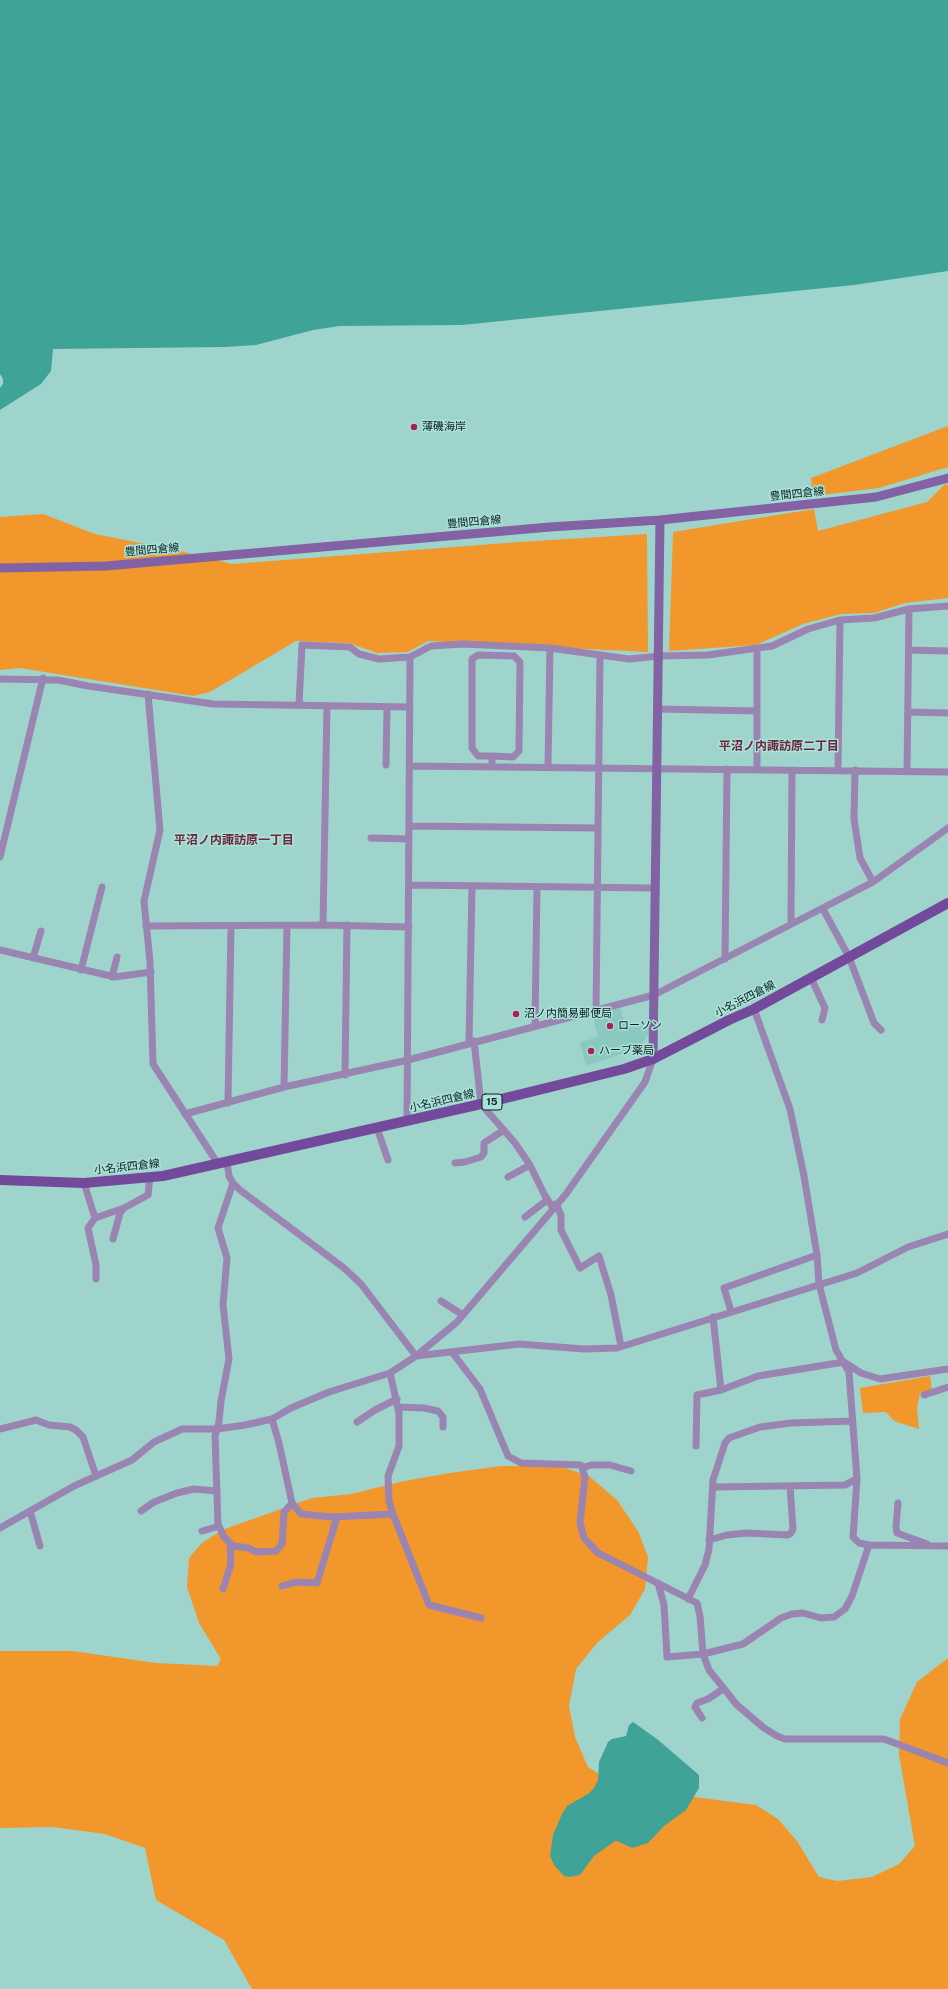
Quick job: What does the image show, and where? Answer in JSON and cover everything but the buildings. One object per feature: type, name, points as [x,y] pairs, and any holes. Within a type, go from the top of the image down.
[{"type":"main road","name":"豊間四倉線","points":[[0,568],[106,566],[550,527],[660,520],[876,498],[948,478]]},
{"type":"main road","points":[[653,1059],[660,520]]},
{"type":"main road","name":"小名浜四倉線","points":[[0,1180],[84,1183],[150,1177],[222,1163],[571,1083],[653,1059],[729,1020],[754,1009],[948,903]]},
{"type":"street","points":[[299,706],[302,645],[350,647],[359,654],[379,659],[410,657],[431,646],[463,644],[550,648],[629,659],[658,656],[708,655],[772,646],[808,629],[840,620],[874,618],[909,609],[948,606]]},
{"type":"street","points":[[907,772],[909,609]]},
{"type":"street","points":[[838,770],[840,620]]},
{"type":"street","points":[[548,767],[550,648]]},
{"type":"street","points":[[756,769],[758,648]]},
{"type":"street","points":[[909,650],[948,651]]},
{"type":"street","points":[[478,654],[514,656],[520,662],[519,751],[513,757],[492,756],[478,756],[472,748],[472,659],[478,654]]},
{"type":"street","points":[[596,1011],[600,656]]},
{"type":"street","points":[[407,1121],[410,657]]},
{"type":"street","points":[[0,679],[43,678],[212,704],[410,707]]},
{"type":"street","points":[[0,857],[43,678]]},
{"type":"street","points":[[148,694],[160,830],[144,901],[151,972],[153,1064],[185,1114],[222,1163],[233,1183],[344,1268],[361,1284],[416,1356]]},
{"type":"street","points":[[323,925],[327,706]]},
{"type":"street","points":[[386,765],[387,707]]},
{"type":"street","points":[[658,708],[757,710]]},
{"type":"street","points":[[908,712],[948,712]]},
{"type":"street","points":[[492,756],[492,766]]},
{"type":"street","points":[[410,766],[948,772]]},
{"type":"street","points":[[725,959],[727,769]]},
{"type":"street","points":[[791,924],[792,770]]},
{"type":"street","points":[[855,770],[854,819],[860,858],[873,882]]},
{"type":"street","points":[[409,826],[598,828]]},
{"type":"street","points":[[185,1114],[284,1087],[345,1075],[408,1060],[535,1025],[596,1011],[654,994],[823,909],[873,882],[948,828]]},
{"type":"street","points":[[371,838],[409,839]]},
{"type":"street","points":[[409,885],[655,888]]},
{"type":"street","points":[[472,886],[472,1042],[481,1104],[504,1130],[530,1165],[547,1200],[561,1215],[561,1230],[580,1268],[599,1256],[611,1295],[621,1346]]},
{"type":"street","points":[[81,970],[102,887]]},
{"type":"street","points":[[535,1025],[537,887]]},
{"type":"street","points":[[823,909],[849,957],[872,1018],[881,1030]]},
{"type":"street","points":[[146,926],[347,925],[409,927]]},
{"type":"street","points":[[345,1075],[347,925]]},
{"type":"street","points":[[228,1103],[231,926]]},
{"type":"street","points":[[284,1087],[287,926]]},
{"type":"street","points":[[34,958],[41,931]]},
{"type":"street","points":[[0,950],[112,977],[151,972]]},
{"type":"street","points":[[112,977],[117,957]]},
{"type":"street","points":[[811,978],[825,1008],[822,1020]]},
{"type":"street","points":[[754,1009],[790,1109],[804,1176],[817,1255],[819,1284],[836,1350],[849,1372],[856,1479],[854,1537],[859,1542],[869,1545],[948,1546]]},
{"type":"street","points":[[0,1528],[74,1486],[132,1460],[154,1442],[182,1429],[217,1428],[272,1420],[291,1408],[323,1395],[390,1374],[416,1356],[451,1328],[554,1206],[566,1194],[645,1082],[653,1059]]},
{"type":"street","points":[[377,1128],[388,1160]]},
{"type":"street","points":[[455,1163],[470,1161],[481,1157],[484,1153],[484,1143],[504,1130]]},
{"type":"street","points":[[508,1178],[530,1165]]},
{"type":"street","points":[[96,1279],[96,1265],[88,1228],[95,1218],[124,1208],[148,1195],[150,1177]]},
{"type":"street","points":[[84,1183],[95,1218]]},
{"type":"street","points":[[223,1589],[231,1564],[230,1544],[218,1524],[215,1436],[229,1359],[223,1305],[227,1258],[218,1228],[233,1183]]},
{"type":"street","points":[[525,1217],[547,1200]]},
{"type":"street","points":[[113,1239],[116,1224],[124,1208]]},
{"type":"street","points":[[416,1356],[519,1344],[584,1349],[621,1346],[856,1273],[908,1247],[948,1234]]},
{"type":"street","points":[[731,1312],[724,1288],[817,1255]]},
{"type":"street","points":[[441,1301],[463,1314]]},
{"type":"street","points":[[713,1317],[721,1390]]},
{"type":"street","points":[[452,1352],[480,1389],[508,1456],[521,1463],[581,1465],[585,1477],[580,1523],[584,1538],[598,1553],[697,1603],[700,1616],[703,1654],[709,1670],[737,1705],[777,1736],[785,1739],[884,1740],[948,1763]]},
{"type":"street","points":[[696,1446],[697,1395],[721,1390],[758,1376],[844,1362],[861,1373],[880,1379],[948,1369]]},
{"type":"street","points":[[390,1374],[397,1399],[399,1446],[390,1468],[388,1482],[389,1501],[393,1514],[428,1605],[481,1618]]},
{"type":"street","points":[[924,1395],[948,1387]]},
{"type":"street","points":[[357,1422],[375,1410],[397,1399]]},
{"type":"street","points":[[398,1407],[424,1408],[438,1411],[443,1417],[443,1427]]},
{"type":"street","points":[[0,1429],[36,1420],[49,1425],[70,1427],[76,1430],[83,1437],[96,1476]]},
{"type":"street","points":[[272,1420],[279,1443],[292,1503],[301,1514],[337,1517],[393,1514]]},
{"type":"street","points":[[688,1599],[705,1565],[716,1471],[724,1443],[729,1438],[760,1427],[791,1423],[853,1421]]},
{"type":"street","points":[[582,1468],[592,1465],[610,1465],[631,1471]]},
{"type":"street","points":[[714,1487],[845,1485],[856,1479]]},
{"type":"street","points":[[709,1540],[726,1535],[746,1533],[788,1535],[791,1533],[793,1529],[790,1486]]},
{"type":"street","points":[[141,1511],[154,1502],[177,1493],[194,1489],[216,1491]]},
{"type":"street","points":[[230,1544],[233,1546],[249,1548],[256,1552],[276,1551],[282,1544],[284,1512],[292,1503]]},
{"type":"street","points":[[898,1503],[896,1526],[897,1533],[926,1543],[928,1546]]},
{"type":"street","points":[[30,1511],[40,1546]]},
{"type":"street","points":[[282,1586],[296,1582],[317,1583],[337,1517]]},
{"type":"street","points":[[202,1531],[216,1527],[218,1524]]},
{"type":"street","points":[[658,1583],[664,1605],[667,1657],[703,1654],[743,1644],[781,1618],[792,1614],[803,1613],[821,1618],[834,1617],[845,1608],[852,1596],[869,1545]]},
{"type":"street","points":[[702,1718],[695,1707],[697,1703],[708,1699],[723,1689]]},
{"type":"shaded area","points":[[948,426],[948,467],[879,488],[813,496],[811,478]]},
{"type":"shaded area","points":[[945,484],[948,485],[948,598],[905,603],[874,613],[841,614],[803,624],[756,645],[669,651],[673,532],[814,509],[818,531],[927,502]]},
{"type":"shaded area","points":[[43,514],[95,534],[180,551],[232,564],[519,542],[647,534],[648,652],[428,641],[408,652],[377,653],[349,643],[296,641],[210,692],[193,696],[20,668],[0,670],[0,517]]},
{"type":"shaded area","points":[[620,1006],[626,1028],[650,1022],[649,1034],[637,1049],[586,1066],[580,1042],[598,1037],[592,1014]]},
{"type":"shaded area","points":[[930,1376],[932,1390],[920,1393],[917,1408],[919,1429],[894,1421],[886,1412],[863,1413],[860,1388]]},
{"type":"shaded area","points":[[501,1466],[559,1466],[589,1476],[617,1500],[638,1531],[648,1557],[645,1589],[630,1615],[598,1642],[576,1669],[569,1706],[575,1737],[588,1767],[612,1782],[687,1796],[756,1805],[778,1819],[797,1841],[819,1877],[837,1881],[872,1877],[899,1864],[915,1846],[899,1755],[900,1719],[917,1682],[948,1658],[948,1989],[252,1989],[224,1940],[156,1900],[145,1848],[105,1834],[52,1827],[0,1828],[0,1651],[73,1651],[156,1663],[217,1666],[221,1659],[199,1623],[187,1587],[189,1558],[202,1543],[222,1530],[312,1498],[351,1494],[404,1481]]},
{"type":"water","points":[[0,0],[948,0],[948,271],[854,285],[462,325],[340,326],[313,330],[256,345],[225,347],[53,349],[51,371],[41,384],[0,410],[0,388],[3,384],[3,379],[0,374]]},
{"type":"water","points":[[633,1722],[657,1739],[699,1775],[699,1788],[686,1810],[664,1826],[648,1843],[632,1848],[615,1841],[594,1856],[580,1875],[569,1877],[564,1876],[554,1865],[550,1856],[553,1835],[562,1814],[567,1806],[588,1794],[594,1788],[598,1780],[599,1762],[608,1742],[612,1739],[626,1736],[629,1725]]},
{"type":"place","name":"薄磯海岸","points":[[414,427]]},
{"type":"place","name":"沼ノ内簡易郵便局","points":[[516,1014]]},
{"type":"place","name":"ローソン","points":[[610,1026]]},
{"type":"place","name":"ハーブ薬局","points":[[591,1051]]},
{"type":"district","name":"平沼ノ内諏訪原二丁目","points":[[779,746]]},
{"type":"district","name":"平沼ノ内諏訪原一丁目","points":[[234,840]]}]
